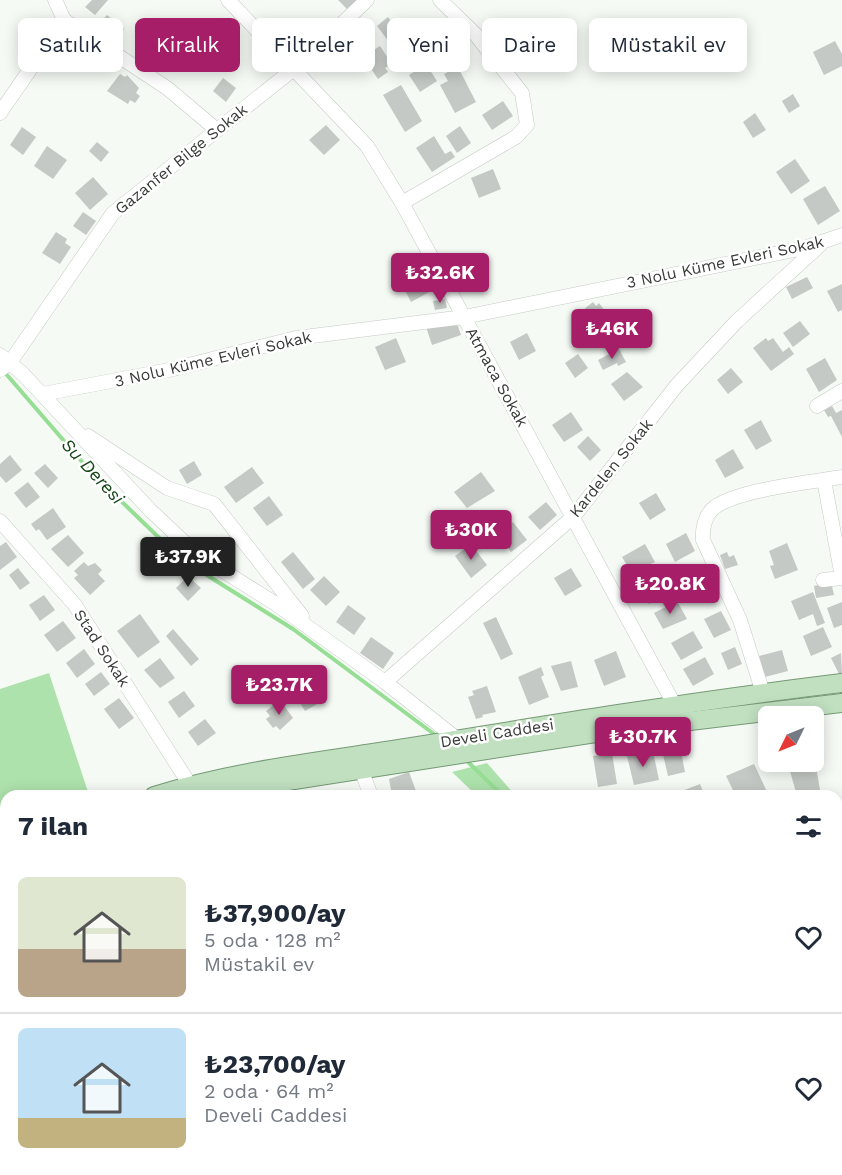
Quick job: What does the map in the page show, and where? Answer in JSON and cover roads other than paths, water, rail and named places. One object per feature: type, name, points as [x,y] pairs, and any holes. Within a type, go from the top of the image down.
[{"type":"main road","name":"Develi Caddesi","points":[[244,790],[440,757],[458,744],[674,704],[842,682]]},
{"type":"main road","name":"Develi Caddesi","points":[[174,790],[344,756],[426,744],[458,744],[615,730],[842,703]]},
{"type":"street","points":[[55,0],[63,18]]},
{"type":"street","name":"Atmaca Sokak","points":[[228,0],[252,24]]},
{"type":"street","name":"Gazanfer Bilge Sokak","points":[[348,18],[367,0]]},
{"type":"street","points":[[402,203],[516,137],[527,125],[522,93],[475,34],[440,0]]},
{"type":"street","points":[[123,59],[167,88],[217,130]]},
{"type":"street","points":[[0,113],[28,72]]},
{"type":"street","name":"Gazanfer Bilge Sokak","points":[[4,362],[113,213],[290,72]]},
{"type":"street","name":"Atmaca Sokak","points":[[299,72],[367,146],[402,203],[574,516],[674,704]]},
{"type":"street","name":"3 Nolu Küme Evleri Sokak","points":[[43,394],[170,370],[296,339],[464,317],[804,248],[841,237]]},
{"type":"street","name":"Kardelen Sokak","points":[[385,682],[574,516],[677,385],[737,321],[824,241]]},
{"type":"street","points":[[4,362],[43,394],[151,511],[198,555],[312,630],[385,682],[458,744]]},
{"type":"street","points":[[817,406],[842,391]]},
{"type":"street","points":[[70,424],[168,488],[214,504],[312,630]]},
{"type":"street","points":[[763,693],[740,620],[703,540],[702,527],[714,507],[755,492],[842,477]]},
{"type":"street","points":[[823,580],[842,577],[824,480]]},
{"type":"street","name":"Stad Sokak","points":[[0,521],[75,605],[190,785]]},
{"type":"street","points":[[361,769],[369,790]]},
{"type":"waterway","name":"Su Deresi","points":[[7,375],[90,471],[181,559],[293,629],[438,737]]},
{"type":"waterway","name":"Su Deresi","points":[[465,759],[497,790]]}]
